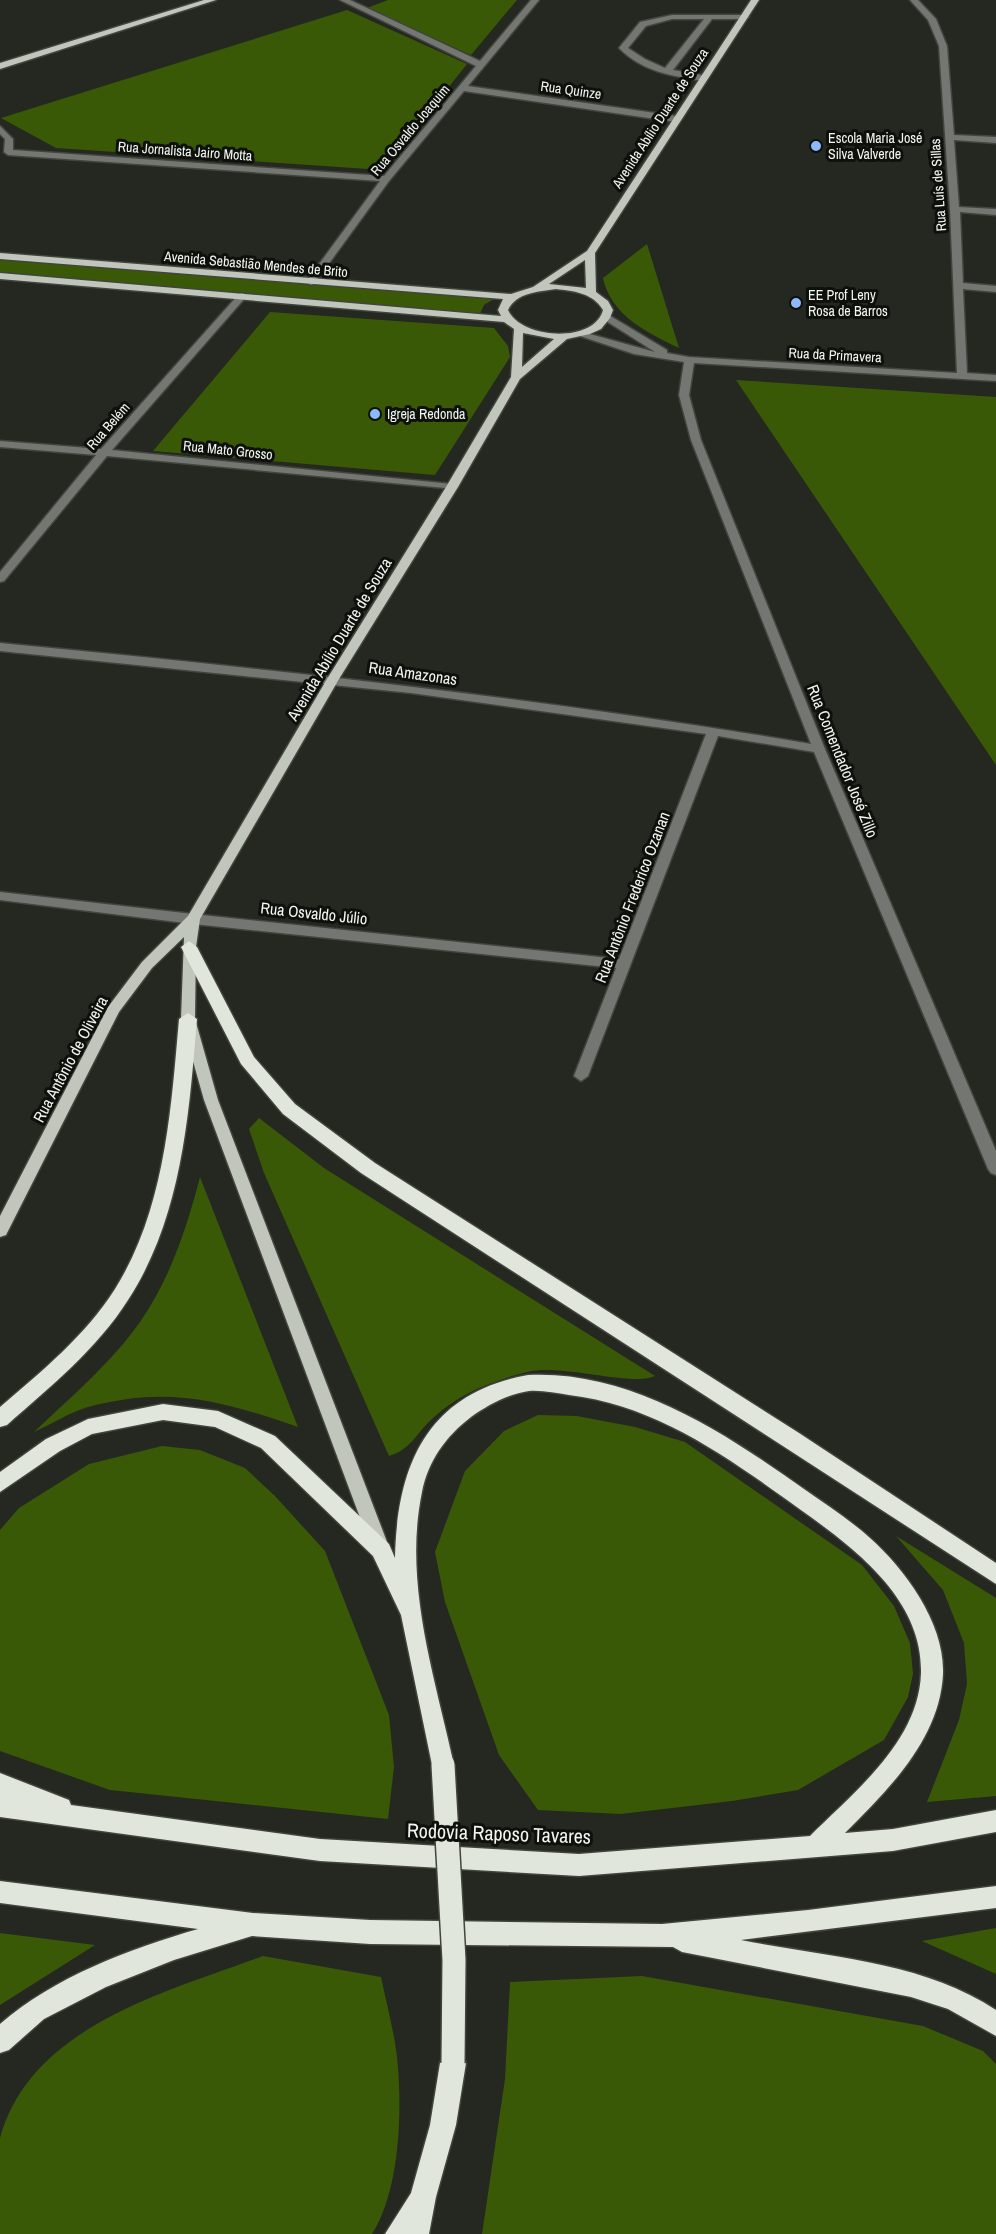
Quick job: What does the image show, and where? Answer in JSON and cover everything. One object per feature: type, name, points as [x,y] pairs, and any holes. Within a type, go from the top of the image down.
[{"type":"highway","points":[[189,947],[247,1060],[289,1109],[368,1168],[792,1439],[996,1575]]},
{"type":"highway","points":[[0,1419],[45,1382],[97,1327],[138,1261],[168,1182],[180,1113],[188,1019]]},
{"type":"highway","points":[[416,2234],[423,2197],[443,2125],[453,2063],[454,1960],[443,1765],[414,1627],[407,1562],[407,1523],[411,1491],[426,1450],[446,1425],[472,1406],[498,1392],[527,1383],[583,1386],[643,1405],[695,1428],[765,1473],[846,1531],[872,1554],[902,1591],[927,1636],[932,1674],[927,1701],[907,1750],[814,1848]]},
{"type":"highway","points":[[0,1483],[53,1445],[88,1427],[163,1412],[218,1419],[267,1442],[381,1550],[414,1627]]},
{"type":"highway","points":[[0,1784],[93,1821]]},
{"type":"highway","name":"Rodovia Raposo Tavares","points":[[0,1806],[93,1821],[320,1850],[579,1865],[893,1840],[996,1821]]},
{"type":"highway","points":[[0,1892],[253,1925],[381,1932],[662,1936],[808,1922],[996,1897]]},
{"type":"highway","points":[[0,2041],[35,2010],[98,1978],[174,1948],[253,1925]]},
{"type":"highway","points":[[662,1936],[900,1982],[941,1994],[975,2009],[996,2024]]},
{"type":"highway","points":[[398,2234],[423,2197]]},
{"type":"main road","points":[[0,66],[212,0]]},
{"type":"main road","name":"Avenida Abílio Duarte de Souza","points":[[537,288],[590,253],[755,0]]},
{"type":"main road","points":[[590,253],[591,293]]},
{"type":"main road","name":"Avenida Sebastião Mendes de Brito","points":[[0,256],[510,297]]},
{"type":"main road","name":"Avenida Sebastião Mendes de Brito","points":[[0,276],[504,319]]},
{"type":"main road","points":[[556,286],[591,293],[606,304],[607,317],[602,324],[579,334],[539,336],[518,330],[504,319],[502,312],[503,304],[510,297],[537,288],[556,286]]},
{"type":"main road","name":"Avenida Abílio Duarte de Souza","points":[[516,378],[518,330]]},
{"type":"main road","name":"Avenida Abílio Duarte de Souza","points":[[193,919],[333,679],[452,487],[516,378],[564,336]]},
{"type":"main road","points":[[193,919],[189,947],[188,1019],[212,1100],[381,1550]]},
{"type":"main road","name":"Rua Antônio de Oliveira","points":[[1,1226],[113,1010],[147,965],[193,919]]},
{"type":"street","points":[[345,0],[479,64]]},
{"type":"street","name":"Rua Osvaldo Joaquim","points":[[311,282],[386,179],[463,88],[479,64],[535,0]]},
{"type":"street","name":"Rua Luís de Sillas","points":[[914,0],[932,19],[943,46],[955,210],[962,377]]},
{"type":"street","points":[[704,78],[666,73],[640,62],[622,48],[643,24],[672,17],[745,17]]},
{"type":"street","points":[[666,73],[710,17]]},
{"type":"street","name":"Rua Quinze","points":[[463,88],[676,119]]},
{"type":"street","points":[[0,129],[9,139],[8,152],[0,162]]},
{"type":"street","points":[[948,137],[996,140]]},
{"type":"street","name":"Rua Jornalista Jairo Motta","points":[[8,152],[386,179]]},
{"type":"street","points":[[955,210],[996,212]]},
{"type":"street","points":[[958,286],[996,289]]},
{"type":"street","name":"Rua Belém","points":[[0,579],[104,452],[242,296]]},
{"type":"street","name":"Rua da Primavera","points":[[607,317],[673,357]]},
{"type":"street","name":"Rua da Primavera","points":[[579,334],[638,352],[689,360],[996,378]]},
{"type":"street","name":"Rua Comendador José Zillo","points":[[689,360],[684,395],[696,440],[819,749],[996,1169]]},
{"type":"street","name":"Rua Mato Grosso","points":[[0,444],[104,452],[452,487]]},
{"type":"street","name":"Rua Amazonas","points":[[0,647],[333,679],[714,730],[819,749]]},
{"type":"street","name":"Rua Antônio Frederico Ozanan","points":[[581,1076],[714,730]]},
{"type":"street","name":"Rua Osvaldo Júlio","points":[[0,896],[193,919],[624,964]]},
{"type":"green space","points":[[388,0],[517,0],[471,55],[367,8]]},
{"type":"green space","points":[[347,10],[467,64],[383,170],[56,148],[1,118]]},
{"type":"green space","points":[[647,244],[679,348],[643,329],[622,313],[607,291],[603,278]]},
{"type":"green space","points":[[0,259],[494,299],[484,305],[480,314],[0,272]]},
{"type":"green space","points":[[270,312],[494,328],[508,346],[510,357],[435,475],[153,451]]},
{"type":"green space","points":[[736,380],[996,397],[996,765]]},
{"type":"green space","points":[[259,1118],[324,1168],[655,1376],[630,1379],[558,1370],[527,1372],[489,1384],[465,1395],[443,1409],[409,1445],[389,1456],[264,1173],[249,1129]]},
{"type":"green space","points":[[200,1177],[298,1427],[220,1403],[170,1397],[144,1397],[117,1400],[81,1409],[34,1432],[103,1366],[140,1322],[169,1270]]},
{"type":"green space","points":[[538,1415],[577,1416],[635,1427],[685,1442],[862,1565],[894,1606],[910,1643],[913,1674],[908,1697],[884,1740],[798,1790],[732,1801],[621,1814],[538,1810],[499,1755],[445,1602],[435,1552],[465,1471],[504,1431]]},
{"type":"green space","points":[[162,1446],[200,1450],[245,1468],[275,1496],[325,1551],[389,1715],[394,1767],[388,1819],[110,1790],[0,1751],[0,1530],[19,1508],[89,1464]]},
{"type":"green space","points":[[896,1536],[996,1598],[996,1796],[927,1802],[959,1720],[967,1684],[964,1643],[943,1590]]},
{"type":"green space","points":[[996,1928],[996,1974],[922,1941]]},
{"type":"green space","points":[[0,1933],[95,1945],[0,2005]]},
{"type":"green space","points":[[263,1956],[381,1977],[397,2057],[399,2131],[397,2154],[388,2197],[372,2234],[0,2234],[0,2138],[16,2099],[41,2067],[72,2040],[108,2018],[186,1984]]},
{"type":"green space","points":[[642,1976],[923,2026],[983,2051],[996,2064],[996,2234],[482,2234],[505,2079],[510,1982]]},
{"type":"place","name":"Escola Maria José Silva Valverde","points":[[816,146]]},
{"type":"place","name":"EE Prof Leny Rosa de Barros","points":[[796,303]]},
{"type":"place","name":"Igreja Redonda","points":[[375,414]]}]
